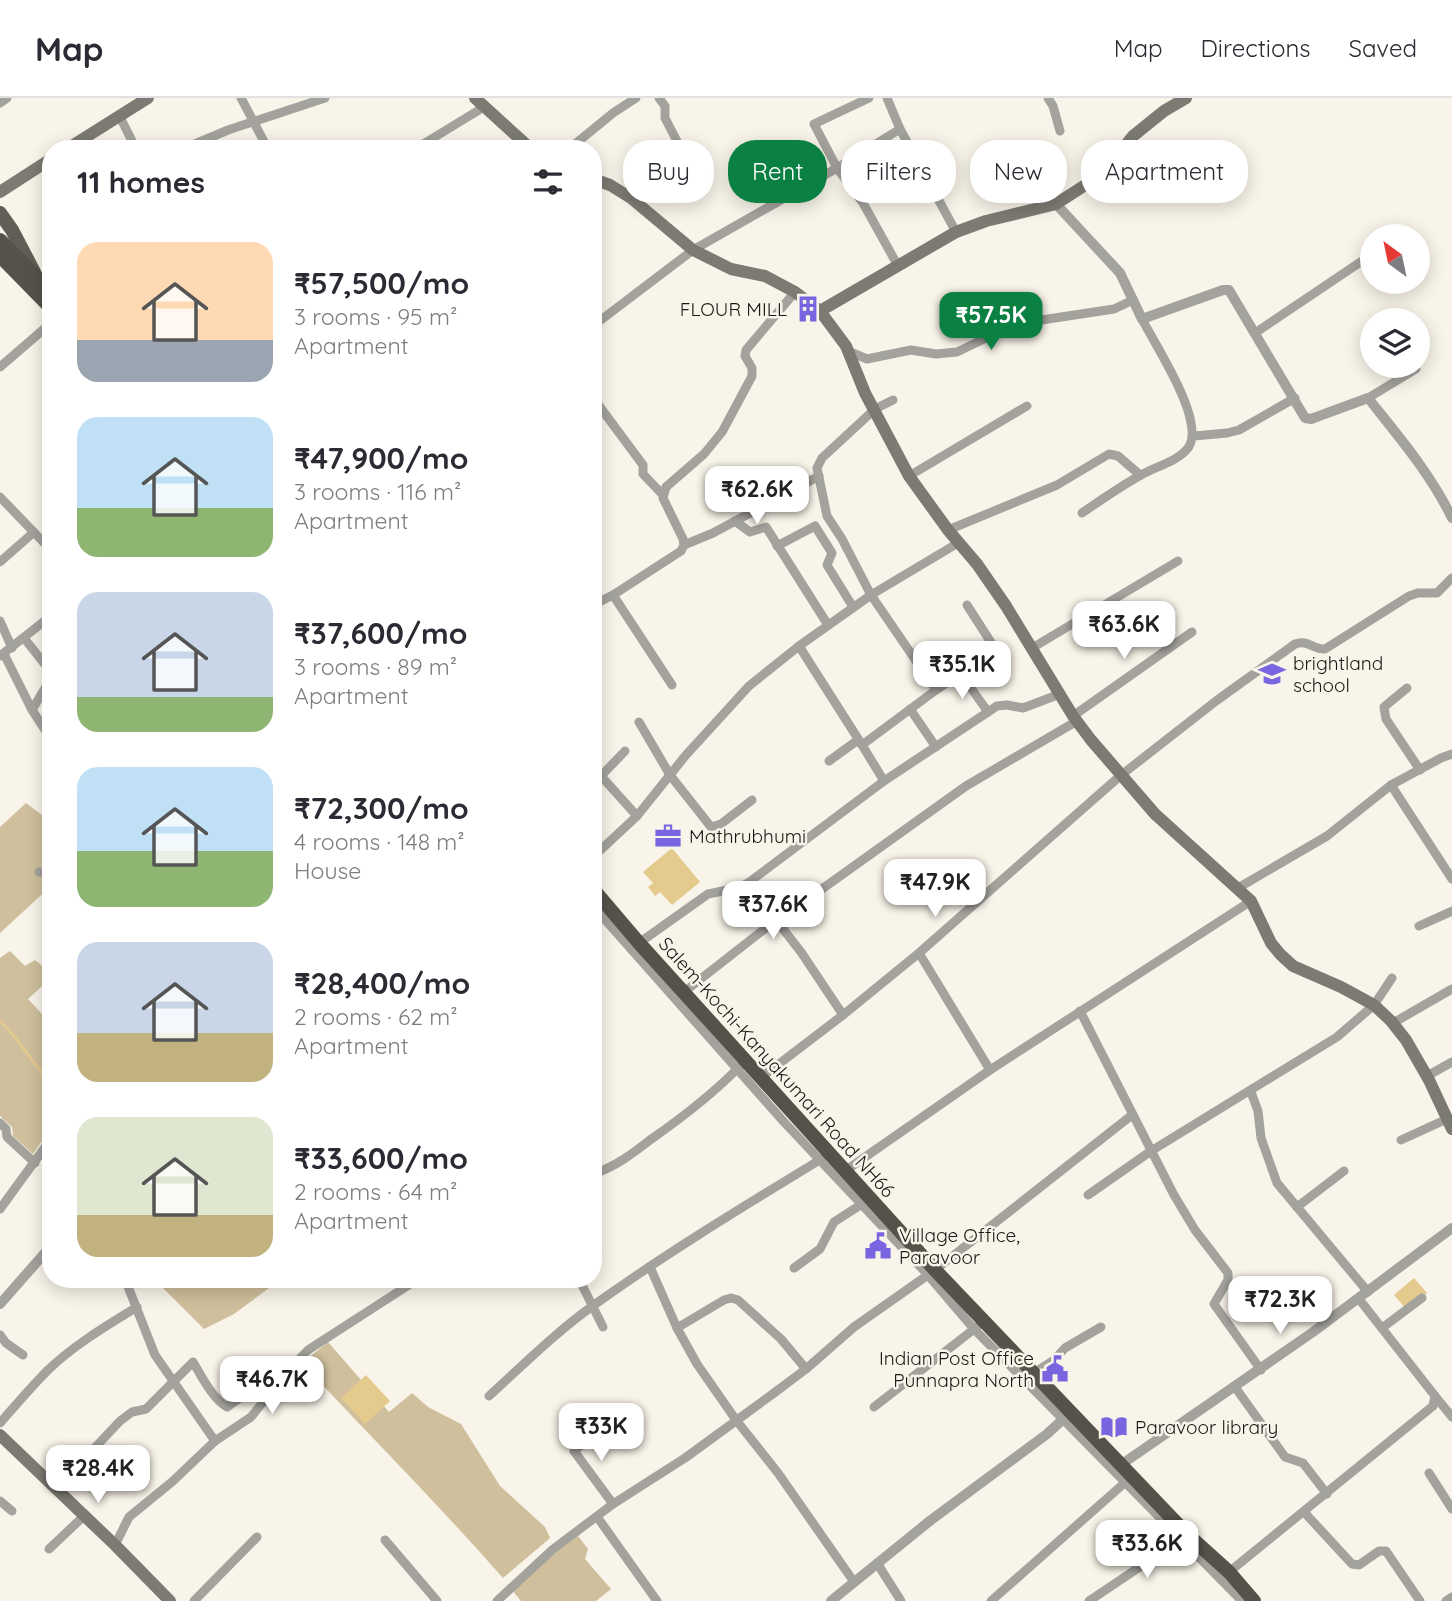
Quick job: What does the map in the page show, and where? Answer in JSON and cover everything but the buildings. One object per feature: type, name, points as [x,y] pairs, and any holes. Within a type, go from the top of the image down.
[{"type":"highway","points":[[0,240],[42,281]]},
{"type":"highway","points":[[0,256],[42,298]]},
{"type":"highway","name":"Salem-Kochi-Kanyakumari Road NH66","points":[[602,900],[684,992],[741,1065],[762,1077],[824,1157],[845,1171],[866,1202],[978,1325],[1034,1373],[1068,1415],[1122,1464],[1129,1479],[1184,1537],[1229,1572],[1254,1601]]},
{"type":"main road","points":[[81,140],[148,98]]},
{"type":"main road","points":[[820,311],[956,232],[995,218],[1056,204],[1093,180],[1133,136],[1164,111],[1186,98]]},
{"type":"main road","points":[[480,102],[521,140]]},
{"type":"main road","points":[[0,192],[42,165]]},
{"type":"main road","points":[[602,185],[631,198],[693,250],[731,269],[765,276],[795,292],[820,311],[834,327],[848,351],[865,393],[909,476],[958,543],[977,564],[1075,718],[1120,776],[1155,814],[1251,901],[1271,943],[1293,966],[1374,1005],[1393,1023],[1427,1076],[1450,1124]]},
{"type":"main road","points":[[0,213],[34,273]]},
{"type":"main road","points":[[0,1435],[116,1545],[170,1601]]},
{"type":"street","points":[[0,103],[7,98]]},
{"type":"street","points":[[241,98],[264,140]]},
{"type":"street","points":[[204,140],[325,98]]},
{"type":"street","points":[[580,140],[636,98]]},
{"type":"street","points":[[659,98],[665,106],[665,118],[676,140]]},
{"type":"street","points":[[869,98],[814,124],[837,168],[863,203],[898,266]]},
{"type":"street","points":[[1048,98],[1060,131]]},
{"type":"street","points":[[889,99],[900,129],[956,232]]},
{"type":"street","points":[[427,140],[480,102]]},
{"type":"street","points":[[119,115],[132,140]]},
{"type":"street","points":[[602,319],[693,250],[900,129]]},
{"type":"street","points":[[1056,204],[1119,273],[1186,403],[1192,418],[1194,436],[1189,447],[1178,457],[1140,475],[1082,513]]},
{"type":"street","points":[[1255,333],[1360,262]]},
{"type":"street","points":[[1142,319],[1229,290],[1306,418],[1311,419],[1368,398],[1401,378]]},
{"type":"street","points":[[663,495],[666,487],[704,454],[722,432],[752,376],[745,356],[746,350],[795,292]]},
{"type":"street","points":[[848,351],[867,359],[911,350],[936,354],[957,352],[1014,324],[1114,309],[1133,300]]},
{"type":"street","points":[[0,367],[42,331]]},
{"type":"street","points":[[1194,436],[1238,430],[1295,398]]},
{"type":"street","points":[[1368,398],[1424,468],[1452,518]]},
{"type":"street","points":[[893,400],[875,409],[822,458],[817,468],[827,516],[871,595],[936,691]]},
{"type":"street","points":[[909,476],[1027,406]]},
{"type":"street","points":[[602,411],[643,465],[643,474],[663,495],[684,545]]},
{"type":"street","points":[[948,530],[1049,489],[1109,454],[1118,456],[1140,475]]},
{"type":"street","points":[[602,600],[681,551],[684,545],[819,476]]},
{"type":"street","points":[[0,497],[42,540]]},
{"type":"street","points":[[735,521],[750,532],[766,527],[828,625]]},
{"type":"street","points":[[777,546],[815,526],[832,552],[827,565],[853,607]]},
{"type":"street","points":[[0,562],[34,532]]},
{"type":"street","points":[[602,849],[654,798],[670,775],[750,686],[853,607],[958,543]]},
{"type":"street","points":[[1032,648],[1178,561]]},
{"type":"street","points":[[762,1077],[919,953],[1120,776],[1216,701],[1295,644],[1307,642],[1321,650],[1325,649],[1409,596],[1437,593],[1452,578]]},
{"type":"street","points":[[612,595],[671,685]]},
{"type":"street","points":[[829,761],[860,743],[989,655],[992,644],[967,605]]},
{"type":"street","points":[[0,621],[5,653],[42,725]]},
{"type":"street","points":[[5,653],[42,623]]},
{"type":"street","points":[[684,992],[776,919],[780,919],[966,786],[1075,718],[1192,632]]},
{"type":"street","points":[[24,638],[42,661]]},
{"type":"street","points":[[799,646],[884,781]]},
{"type":"street","points":[[961,674],[988,712]]},
{"type":"street","points":[[1407,688],[1384,707],[1386,719],[1420,770]]},
{"type":"street","points":[[32,710],[42,693]]},
{"type":"street","points":[[639,943],[708,894],[738,888],[748,883],[884,781],[988,712],[1000,705],[1030,707],[1060,694]]},
{"type":"street","points":[[910,709],[936,747]]},
{"type":"street","points":[[639,722],[670,775],[711,827],[721,824],[752,800]]},
{"type":"street","points":[[602,775],[625,751]]},
{"type":"street","points":[[1238,888],[1327,836],[1391,786],[1452,754]]},
{"type":"street","points":[[602,777],[637,816]]},
{"type":"street","points":[[1391,786],[1452,879]]},
{"type":"street","points":[[748,883],[772,918],[776,919],[801,952],[843,1015]]},
{"type":"street","points":[[845,1171],[990,1070],[1251,901]]},
{"type":"street","points":[[1419,926],[1452,911]]},
{"type":"street","points":[[602,916],[866,1202],[834,1222],[820,1249],[794,1268]]},
{"type":"street","points":[[919,953],[990,1070]]},
{"type":"street","points":[[1088,1195],[1152,1151],[1331,1042],[1374,1005],[1392,978]]},
{"type":"street","points":[[1393,1023],[1452,989]]},
{"type":"street","points":[[1080,1011],[1132,1115],[1195,1230],[1228,1273],[1228,1280],[1214,1304],[1261,1370]]},
{"type":"street","points":[[1427,1076],[1452,1062]]},
{"type":"street","points":[[602,1171],[624,1160],[690,1112],[730,1078],[741,1065]]},
{"type":"street","points":[[1251,1092],[1258,1111],[1261,1138],[1277,1183],[1363,1296],[1382,1328],[1452,1417]]},
{"type":"street","points":[[497,1601],[552,1550],[598,1518],[613,1504],[685,1458],[806,1369],[877,1308],[932,1273],[1132,1115]]},
{"type":"street","points":[[0,1123],[6,1129],[7,1137],[34,1163]]},
{"type":"street","points":[[1401,1140],[1450,1124]]},
{"type":"street","points":[[0,1209],[42,1152]]},
{"type":"street","points":[[489,1396],[547,1343],[593,1306],[824,1157]]},
{"type":"street","points":[[1297,1207],[1344,1171]]},
{"type":"street","points":[[1122,1464],[1261,1370],[1452,1228]]},
{"type":"street","points":[[0,1304],[42,1256]]},
{"type":"street","points":[[650,1267],[677,1328],[697,1364],[854,1582]]},
{"type":"street","points":[[129,1288],[155,1355],[215,1441]]},
{"type":"street","points":[[116,1545],[129,1517],[173,1481],[215,1441],[251,1417],[308,1350],[404,1288]]},
{"type":"street","points":[[584,1288],[603,1327]]},
{"type":"street","points":[[1382,1328],[1422,1298]]},
{"type":"street","points":[[677,1328],[724,1300],[738,1300],[772,1330],[806,1369]]},
{"type":"street","points":[[0,1423],[48,1370],[91,1336],[137,1307]]},
{"type":"street","points":[[874,1406],[978,1325],[1129,1479],[991,1601]]},
{"type":"street","points":[[1034,1373],[1054,1360],[1065,1348],[1101,1327]]},
{"type":"street","points":[[0,1335],[23,1355]]},
{"type":"street","points":[[57,1488],[127,1415],[146,1409],[193,1362],[209,1387],[227,1407],[285,1374]]},
{"type":"street","points":[[1235,1387],[1285,1457],[1303,1463],[1327,1494]]},
{"type":"street","points":[[1229,1572],[1431,1410],[1435,1396]]},
{"type":"street","points":[[831,1601],[1068,1415]]},
{"type":"street","points":[[607,1425],[574,1451],[613,1504]]},
{"type":"street","points":[[1429,1473],[1452,1509]]},
{"type":"street","points":[[0,1501],[12,1511]]},
{"type":"street","points":[[1304,1511],[1352,1564],[1359,1564],[1378,1551],[1385,1551],[1420,1601]]},
{"type":"street","points":[[49,1549],[85,1515]]},
{"type":"street","points":[[598,1518],[657,1601]]},
{"type":"street","points":[[194,1601],[257,1537]]},
{"type":"street","points":[[1089,1601],[1184,1537],[1242,1601]]},
{"type":"street","points":[[385,1540],[437,1601]]},
{"type":"street","points":[[877,1563],[901,1601]]},
{"type":"street","points":[[1446,1601],[1452,1597]]},
{"type":"shaded area","points":[[26,803],[42,815],[42,894],[0,933],[0,827]]},
{"type":"shaded area","points":[[672,848],[700,882],[672,905],[660,892],[655,896],[648,887],[653,883],[643,872]]},
{"type":"shaded area","points":[[10,951],[25,966],[35,960],[42,966],[42,986],[28,999],[42,1014],[42,1141],[33,1154],[13,1136],[12,1127],[0,1116],[0,958]]},
{"type":"shaded area","points":[[1414,1278],[1427,1293],[1407,1310],[1394,1295]]},
{"type":"shaded area","points":[[163,1288],[269,1288],[234,1314],[204,1329]]},
{"type":"shaded area","points":[[328,1342],[389,1412],[412,1393],[428,1407],[461,1424],[500,1486],[545,1527],[550,1538],[503,1578],[302,1363]]},
{"type":"shaded area","points":[[366,1375],[390,1401],[365,1424],[341,1398]]},
{"type":"shaded area","points":[[578,1536],[588,1549],[585,1559],[611,1589],[596,1601],[521,1601],[512,1590]]},
{"type":"waterway","points":[[0,1021],[42,1073]]},
{"type":"place","name":"FLOUR MILL","points":[[808,309]]},
{"type":"place","name":"brightland school","points":[[1272,674]]},
{"type":"place","name":"Mathrubhumi","points":[[668,836]]},
{"type":"place","name":"Village Office, Paravoor","points":[[878,1246]]},
{"type":"place","name":"Indian Post Office Punnapra North","points":[[1055,1369]]},
{"type":"place","name":"Paravoor library","points":[[1114,1427]]}]
